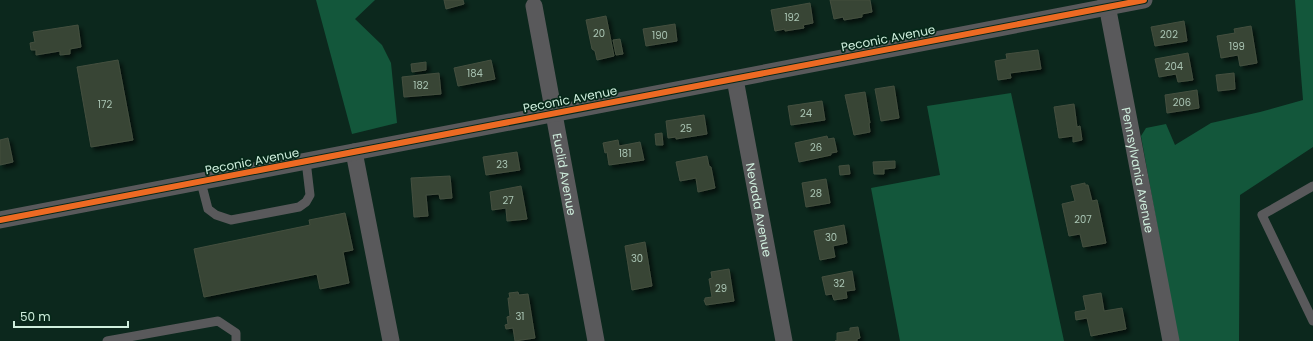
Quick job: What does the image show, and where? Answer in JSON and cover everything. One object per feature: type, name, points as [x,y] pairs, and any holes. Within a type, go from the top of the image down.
[{"type":"street","name":"Peconic Avenue","points":[[0,220],[735,79],[1106,4],[1144,0]]},
{"type":"street","name":"Pennsylvania Avenue","points":[[1106,4],[1170,341]]},
{"type":"street","name":"Euclid Avenue","points":[[534,6],[596,341]]},
{"type":"street","name":"Nevada Avenue","points":[[735,79],[784,341]]},
{"type":"street","points":[[354,152],[390,341]]},
{"type":"lane","points":[[201,182],[208,209],[216,215],[231,220],[243,218],[299,207],[306,202],[310,194],[306,162]]},
{"type":"lane","points":[[1313,186],[1262,215],[1313,321]]},
{"type":"lane","points":[[107,341],[218,321],[236,333],[236,341]]},
{"type":"green space","points":[[316,0],[375,0],[355,19],[382,45],[391,63],[397,123],[352,134]]},
{"type":"green space","points":[[1295,0],[1313,0],[1313,147],[1240,195],[1239,341],[1178,341],[1141,136],[1146,128],[1166,124],[1175,145],[1211,123],[1260,112],[1303,100]]},
{"type":"green space","points":[[1011,93],[1064,341],[900,341],[871,188],[940,175],[927,106]]},
{"type":"building","points":[[444,0],[463,0],[464,4],[446,9]]},
{"type":"building","points":[[830,0],[870,0],[872,12],[862,14],[862,17],[844,20],[843,17],[834,19]]},
{"type":"building","points":[[810,3],[813,23],[803,25],[804,28],[775,31],[771,10]]},
{"type":"building","points":[[606,16],[614,56],[597,60],[595,51],[592,49],[586,20]]},
{"type":"building","points":[[1184,21],[1187,41],[1155,46],[1151,27]]},
{"type":"building","points":[[675,24],[677,41],[646,46],[643,29]]},
{"type":"building","points":[[78,25],[81,47],[70,49],[70,54],[60,55],[60,51],[36,55],[36,50],[31,50],[30,43],[35,42],[33,32]]},
{"type":"building","points":[[1251,26],[1257,63],[1240,66],[1238,55],[1221,58],[1217,36],[1235,33],[1234,29]]},
{"type":"building","points":[[620,39],[623,54],[616,55],[613,40]]},
{"type":"building","points":[[1038,50],[1041,69],[1010,73],[1011,78],[998,80],[995,61],[1007,59],[1006,54]]},
{"type":"building","points":[[1188,53],[1193,80],[1178,82],[1176,74],[1159,77],[1155,59]]},
{"type":"building","points":[[118,60],[133,140],[91,147],[77,67]]},
{"type":"building","points":[[491,60],[495,79],[458,86],[454,68]]},
{"type":"building","points":[[426,62],[426,70],[412,72],[411,64]]},
{"type":"building","points":[[439,73],[441,94],[404,97],[402,77]]},
{"type":"building","points":[[1234,73],[1235,89],[1218,91],[1216,75]]},
{"type":"building","points":[[894,86],[899,118],[881,121],[875,89]]},
{"type":"building","points":[[1197,90],[1199,108],[1167,113],[1165,95]]},
{"type":"building","points":[[865,92],[870,132],[854,135],[845,95]]},
{"type":"building","points":[[822,101],[825,120],[791,125],[788,106]]},
{"type":"building","points":[[1074,104],[1077,127],[1080,126],[1082,140],[1073,142],[1073,136],[1059,138],[1054,107]]},
{"type":"building","points":[[704,115],[707,134],[676,139],[676,137],[668,138],[666,121]]},
{"type":"building","points":[[662,133],[663,145],[656,145],[655,134]]},
{"type":"building","points":[[827,136],[828,139],[834,138],[837,152],[831,153],[831,155],[799,162],[795,143]]},
{"type":"building","points":[[8,138],[13,162],[0,165],[0,140]]},
{"type":"building","points":[[618,140],[619,146],[640,142],[644,160],[609,165],[607,152],[605,153],[603,143]]},
{"type":"building","points":[[517,152],[520,170],[486,175],[483,157]]},
{"type":"building","points":[[707,156],[709,166],[711,167],[715,188],[698,192],[696,178],[680,181],[676,162]]},
{"type":"building","points":[[895,161],[895,168],[884,169],[884,174],[874,174],[873,162]]},
{"type":"building","points":[[849,165],[850,174],[840,175],[839,166]]},
{"type":"building","points":[[450,176],[452,198],[440,199],[439,194],[426,195],[428,216],[414,217],[411,178]]},
{"type":"building","points":[[826,179],[830,203],[806,207],[802,183]]},
{"type":"building","points":[[1085,183],[1085,185],[1088,185],[1092,201],[1097,200],[1106,243],[1083,247],[1080,234],[1069,236],[1062,204],[1075,201],[1071,186]]},
{"type":"building","points":[[521,186],[527,219],[507,221],[506,208],[492,210],[490,192]]},
{"type":"building","points":[[345,213],[353,250],[343,252],[349,283],[320,289],[317,274],[204,297],[194,249],[310,225],[309,220]]},
{"type":"building","points":[[844,225],[847,243],[833,246],[835,257],[820,260],[814,231]]},
{"type":"building","points":[[645,242],[652,286],[632,290],[625,246]]},
{"type":"building","points":[[729,269],[734,301],[706,305],[704,300],[705,298],[712,297],[709,279],[712,278],[711,272]]},
{"type":"building","points":[[852,271],[855,290],[846,291],[847,298],[834,300],[832,294],[826,295],[822,277]]},
{"type":"building","points":[[518,292],[519,295],[528,294],[535,338],[515,341],[513,328],[506,329],[505,325],[508,324],[507,317],[510,316],[508,298],[510,298],[509,293]]},
{"type":"building","points":[[1101,293],[1104,311],[1122,308],[1126,329],[1091,336],[1087,318],[1076,320],[1075,312],[1086,310],[1083,296]]},
{"type":"building","points":[[858,327],[860,338],[857,339],[857,341],[837,341],[837,333],[850,331],[850,328]]},
{"type":"cycle path","points":[[0,220],[1144,0]]}]
